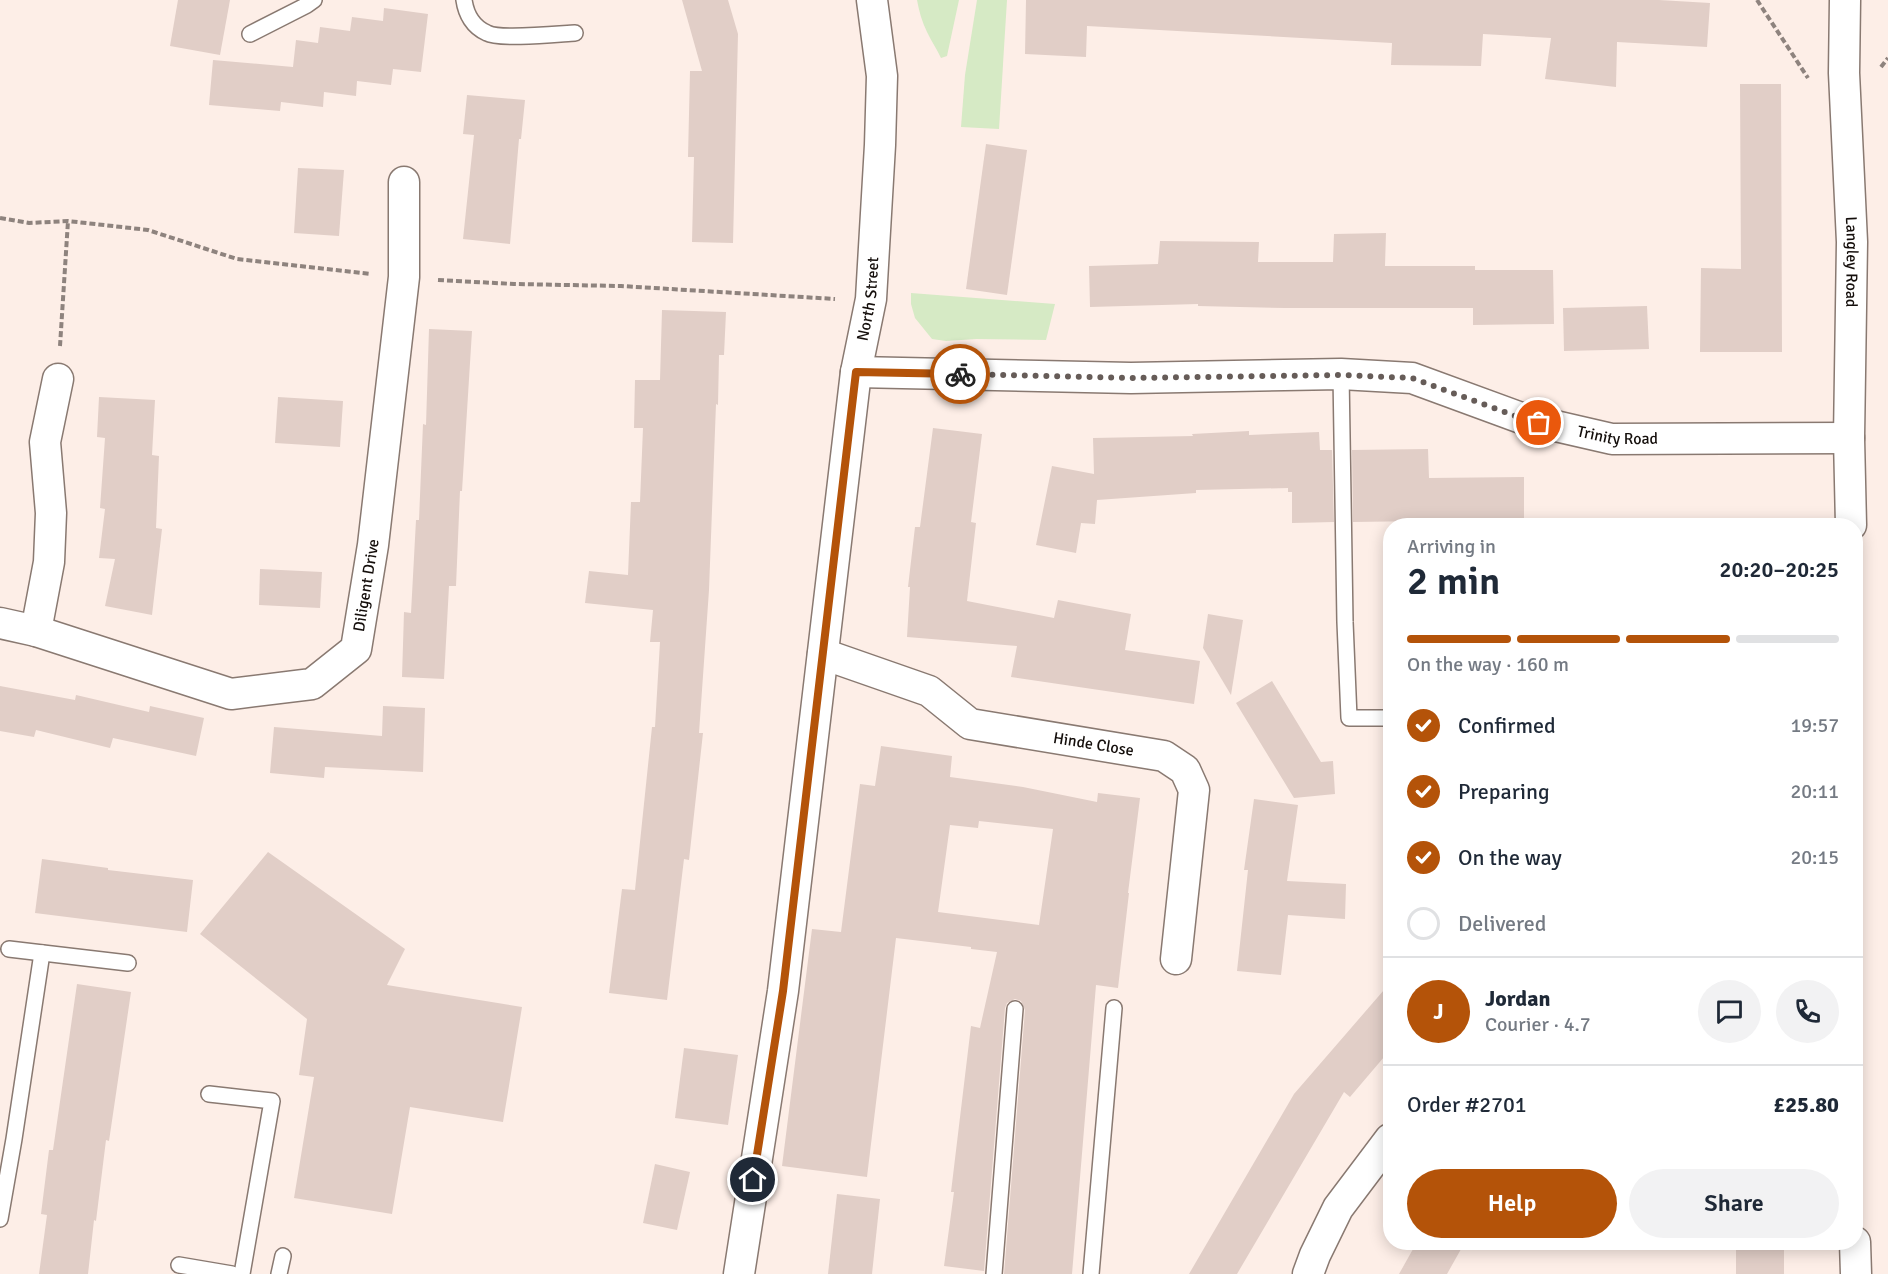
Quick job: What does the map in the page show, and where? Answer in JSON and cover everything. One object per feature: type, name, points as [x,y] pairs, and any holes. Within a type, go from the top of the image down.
[{"type":"street","name":"North Street","points":[[740,1274],[783,991],[856,372],[871,299],[882,76],[872,0]]},
{"type":"street","name":"Langley Road","points":[[1845,0],[1844,73],[1852,242],[1849,438],[1851,518]]},
{"type":"street","name":"Diligent Drive","points":[[0,622],[36,631],[231,694],[312,684],[356,649],[373,545],[404,277],[404,182]]},
{"type":"street","name":"Trinity Road","points":[[856,372],[1131,378],[1341,375],[1412,378],[1521,418],[1612,439],[1849,438]]},
{"type":"street","points":[[36,631],[49,562],[51,513],[45,442],[58,378]]},
{"type":"street","name":"Hinde Close","points":[[823,654],[929,691],[970,724],[1164,756],[1185,770],[1194,790],[1176,959]]},
{"type":"street","points":[[1308,1274],[1338,1208],[1383,1147]]},
{"type":"street","points":[[1855,1250],[1856,1274]]},
{"type":"lane","points":[[250,34],[314,0]]},
{"type":"lane","points":[[464,0],[465,10],[473,22],[488,34],[512,36],[575,33]]},
{"type":"lane","points":[[1341,375],[1349,718],[1383,718]]},
{"type":"lane","points":[[9,949],[128,963]]},
{"type":"lane","points":[[0,1219],[42,953]]},
{"type":"lane","points":[[1091,1274],[1114,1008]]},
{"type":"lane","points":[[994,1274],[1015,1009]]},
{"type":"lane","points":[[208,1094],[272,1101],[242,1274]]},
{"type":"lane","points":[[279,1274],[283,1256]]},
{"type":"lane","points":[[179,1265],[232,1274]]},
{"type":"path","points":[[1757,0],[1811,83],[1844,73]]},
{"type":"path","points":[[58,378],[68,221]]},
{"type":"green space","points":[[917,0],[959,0],[947,56],[941,58],[930,39]]},
{"type":"green space","points":[[977,0],[1007,0],[999,129],[961,127],[965,75]]},
{"type":"green space","points":[[911,293],[1055,304],[1046,340],[946,341],[932,339],[915,318]]},
{"type":"building","points":[[178,0],[230,0],[220,55],[170,46]]},
{"type":"building","points":[[682,0],[728,0],[738,34],[733,243],[692,242],[694,157],[688,157],[690,71],[702,71]]},
{"type":"building","points":[[1026,0],[1659,0],[1710,3],[1707,47],[1617,42],[1616,87],[1545,79],[1551,38],[1483,34],[1481,66],[1391,65],[1392,43],[1087,26],[1086,57],[1025,54]]},
{"type":"building","points":[[384,8],[428,14],[421,72],[393,69],[391,85],[357,81],[356,96],[324,92],[323,107],[281,102],[280,111],[209,105],[213,60],[293,67],[296,40],[318,43],[320,27],[350,31],[352,17],[383,21]]},
{"type":"building","points":[[1740,84],[1781,84],[1782,352],[1700,352],[1701,268],[1741,269]]},
{"type":"building","points":[[467,95],[525,100],[521,139],[519,139],[510,244],[463,239],[474,135],[463,134]]},
{"type":"building","points":[[986,144],[1027,150],[1007,295],[966,289]]},
{"type":"building","points":[[298,168],[344,170],[339,236],[294,233]]},
{"type":"building","points":[[1386,233],[1385,266],[1475,266],[1475,270],[1553,270],[1554,324],[1473,325],[1473,308],[1285,308],[1198,306],[1198,304],[1090,307],[1089,266],[1158,264],[1160,241],[1259,242],[1258,262],[1333,262],[1334,234]]},
{"type":"building","points":[[1647,306],[1649,349],[1564,351],[1563,308]]},
{"type":"building","points":[[662,310],[726,312],[724,355],[719,355],[718,405],[716,404],[709,590],[699,733],[703,733],[689,860],[684,859],[667,1000],[609,993],[622,889],[635,890],[652,727],[655,727],[660,642],[650,642],[653,610],[585,603],[589,571],[628,575],[631,502],[640,502],[643,428],[634,428],[635,380],[660,380]]},
{"type":"building","points":[[429,329],[472,331],[462,491],[460,491],[456,586],[449,586],[444,679],[402,677],[404,612],[411,613],[416,520],[419,520],[423,424],[426,425]]},
{"type":"building","points":[[99,397],[155,400],[152,455],[159,456],[156,528],[162,529],[152,615],[105,606],[115,559],[99,558],[105,509],[100,508],[105,438],[97,437]]},
{"type":"building","points":[[278,397],[343,401],[340,447],[275,443]]},
{"type":"building","points":[[933,428],[982,434],[971,522],[976,523],[967,601],[1054,618],[1058,600],[1131,614],[1125,650],[1200,661],[1194,704],[1011,677],[1017,646],[907,637],[910,587],[908,587],[915,527],[920,527]]},
{"type":"building","points":[[1249,431],[1249,435],[1319,432],[1320,450],[1332,450],[1334,522],[1292,523],[1292,492],[1288,492],[1288,488],[1196,490],[1196,493],[1097,500],[1095,524],[1081,523],[1076,553],[1036,545],[1052,466],[1094,474],[1093,438],[1193,436],[1192,434]]},
{"type":"building","points":[[1428,449],[1429,478],[1524,477],[1524,518],[1383,518],[1383,522],[1353,522],[1352,450]]},
{"type":"building","points":[[260,569],[322,572],[320,608],[259,605]]},
{"type":"building","points":[[1208,614],[1243,620],[1231,695],[1203,648]]},
{"type":"building","points":[[1272,681],[1321,762],[1333,761],[1335,794],[1294,798],[1236,703]]},
{"type":"building","points":[[0,686],[75,700],[76,695],[149,712],[150,706],[204,718],[196,756],[113,738],[110,748],[36,730],[34,737],[0,731]]},
{"type":"building","points":[[383,706],[425,708],[423,772],[325,767],[324,778],[270,773],[274,727],[382,736]]},
{"type":"building","points":[[881,746],[952,756],[950,777],[1023,787],[1097,802],[1098,793],[1140,798],[1118,988],[1096,985],[1072,1274],[1004,1274],[1025,1010],[1021,1001],[1015,999],[1007,1003],[1005,1008],[984,1271],[944,1266],[971,1026],[980,1028],[997,952],[896,938],[867,1177],[782,1166],[812,929],[841,932],[860,784],[875,786]],"holes":[[[979,821],[1053,829],[1039,925],[938,912],[950,825],[978,828]]]},
{"type":"building","points":[[1254,799],[1298,805],[1287,881],[1346,884],[1345,919],[1288,915],[1281,975],[1237,971],[1248,870],[1244,870]]},
{"type":"building","points":[[268,852],[405,949],[387,985],[522,1007],[503,1122],[410,1107],[392,1214],[294,1198],[314,1077],[299,1075],[307,1019],[200,934]]},
{"type":"building","points":[[42,859],[108,868],[108,870],[193,880],[187,932],[35,913]]},
{"type":"building","points":[[77,984],[131,992],[109,1141],[106,1140],[88,1274],[39,1274],[47,1215],[41,1214],[49,1150],[53,1150]]},
{"type":"building","points":[[1383,991],[1383,1058],[1350,1097],[1344,1092],[1237,1274],[1189,1274],[1294,1094]]},
{"type":"building","points":[[684,1048],[738,1055],[728,1125],[675,1118]]},
{"type":"building","points":[[655,1164],[690,1172],[677,1230],[643,1223]]},
{"type":"building","points":[[837,1194],[880,1199],[872,1274],[828,1274]]},
{"type":"building","points":[[1412,1250],[1460,1250],[1447,1274],[1399,1274]]},
{"type":"building","points":[[1736,1250],[1784,1250],[1784,1274],[1736,1274]]},
{"type":"way so far","points":[[960,374],[1131,378],[1341,375],[1412,378],[1539,423]]},
{"type":"route","points":[[753,1180],[783,991],[856,372],[960,374]]}]
